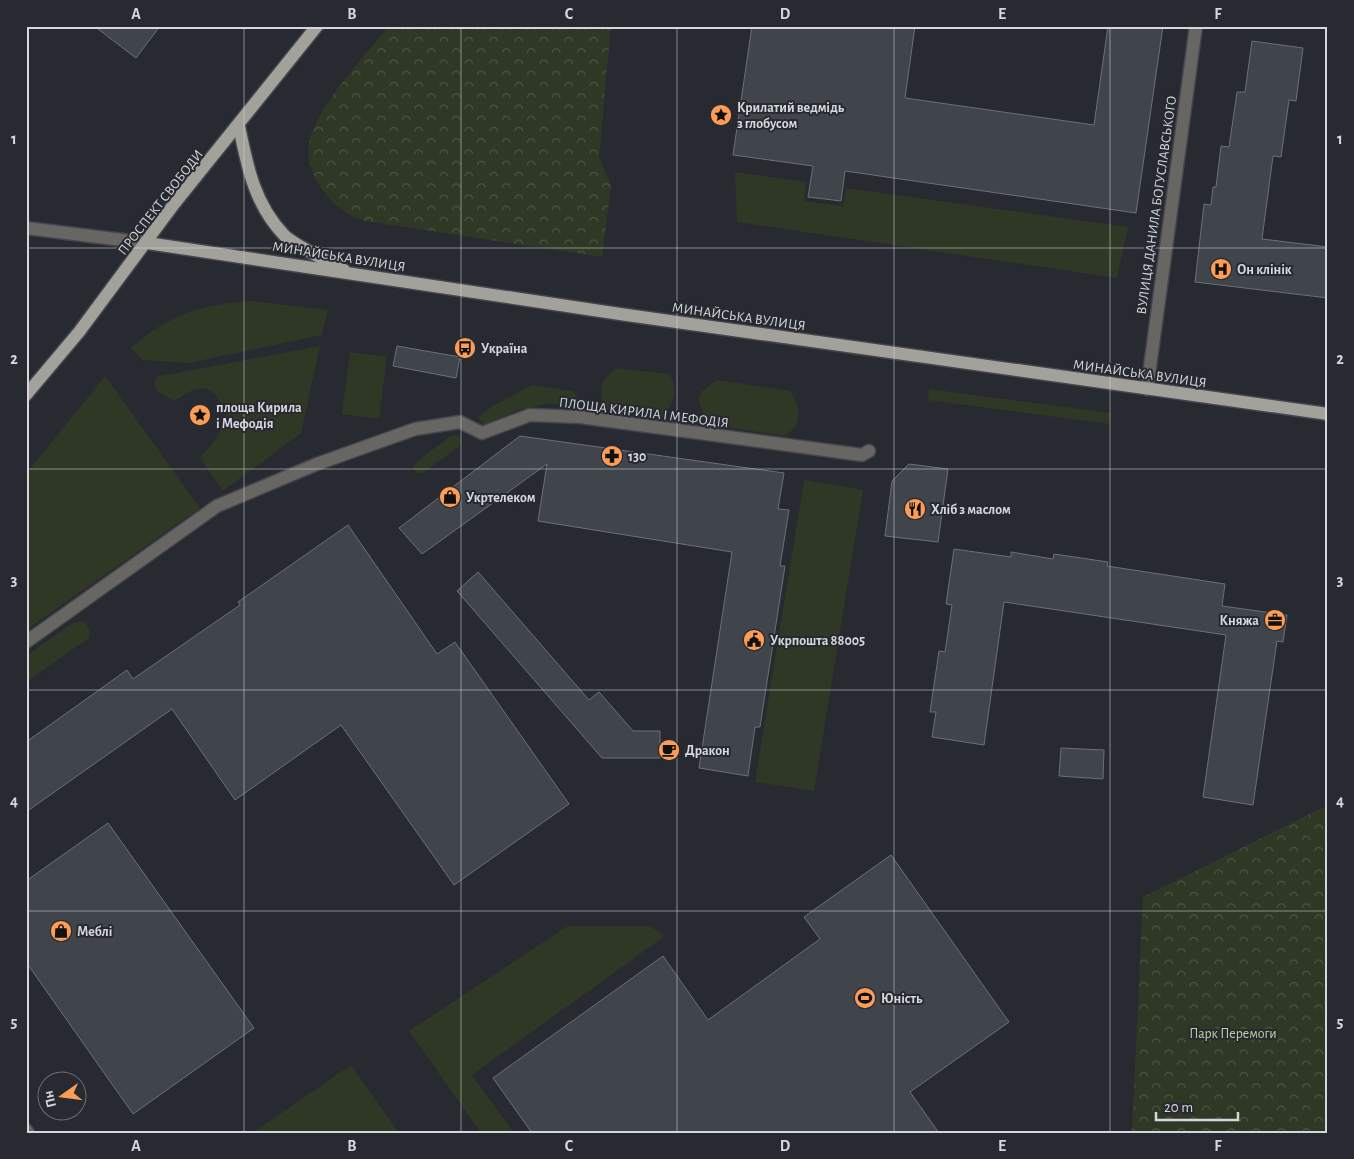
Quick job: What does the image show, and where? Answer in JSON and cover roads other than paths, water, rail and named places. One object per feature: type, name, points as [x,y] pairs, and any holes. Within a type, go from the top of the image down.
[{"type":"main road","name":"ПРОСПЕКТ СВОБОДИ","points":[[26,395],[79,332],[317,26]]},
{"type":"main road","points":[[238,126],[250,178],[268,214],[285,236],[350,274]]},
{"type":"main road","name":"МИНАЙСЬКА ВУЛИЦЯ","points":[[147,243],[610,313],[1328,414]]},
{"type":"street","name":"ВУЛИЦЯ ДАНИЛА БОГУСЛАВСЬКОГО","points":[[1147,389],[1196,26]]},
{"type":"street","points":[[26,228],[147,243]]},
{"type":"street","name":"ПЛОЩА КИРИЛА І МЕФОДІЯ","points":[[26,642],[217,506],[317,464],[415,429],[460,422],[482,433],[530,415],[580,417],[862,455],[869,451]]},
{"type":"place","name":"Крилатий ведмідь з глобусом","points":[[721,115]]},
{"type":"place","name":"Он клінік","points":[[1221,269]]},
{"type":"place","name":"Україна","points":[[465,348]]},
{"type":"place","name":"площа Кирила і Мефодія","points":[[200,415]]},
{"type":"place","name":"130","points":[[612,456]]},
{"type":"place","name":"Укртелеком","points":[[450,497]]},
{"type":"place","name":"Хліб з маслом","points":[[915,509]]},
{"type":"place","name":"Княжа","points":[[1275,620]]},
{"type":"place","name":"Укрпошта 88005","points":[[754,640]]},
{"type":"place","name":"Дракон","points":[[669,750]]},
{"type":"place","name":"Меблi","points":[[61,931]]},
{"type":"place","name":"Юність","points":[[865,998]]},
{"type":"park label","name":"Парк Перемоги","points":[[1233,1033]]}]
